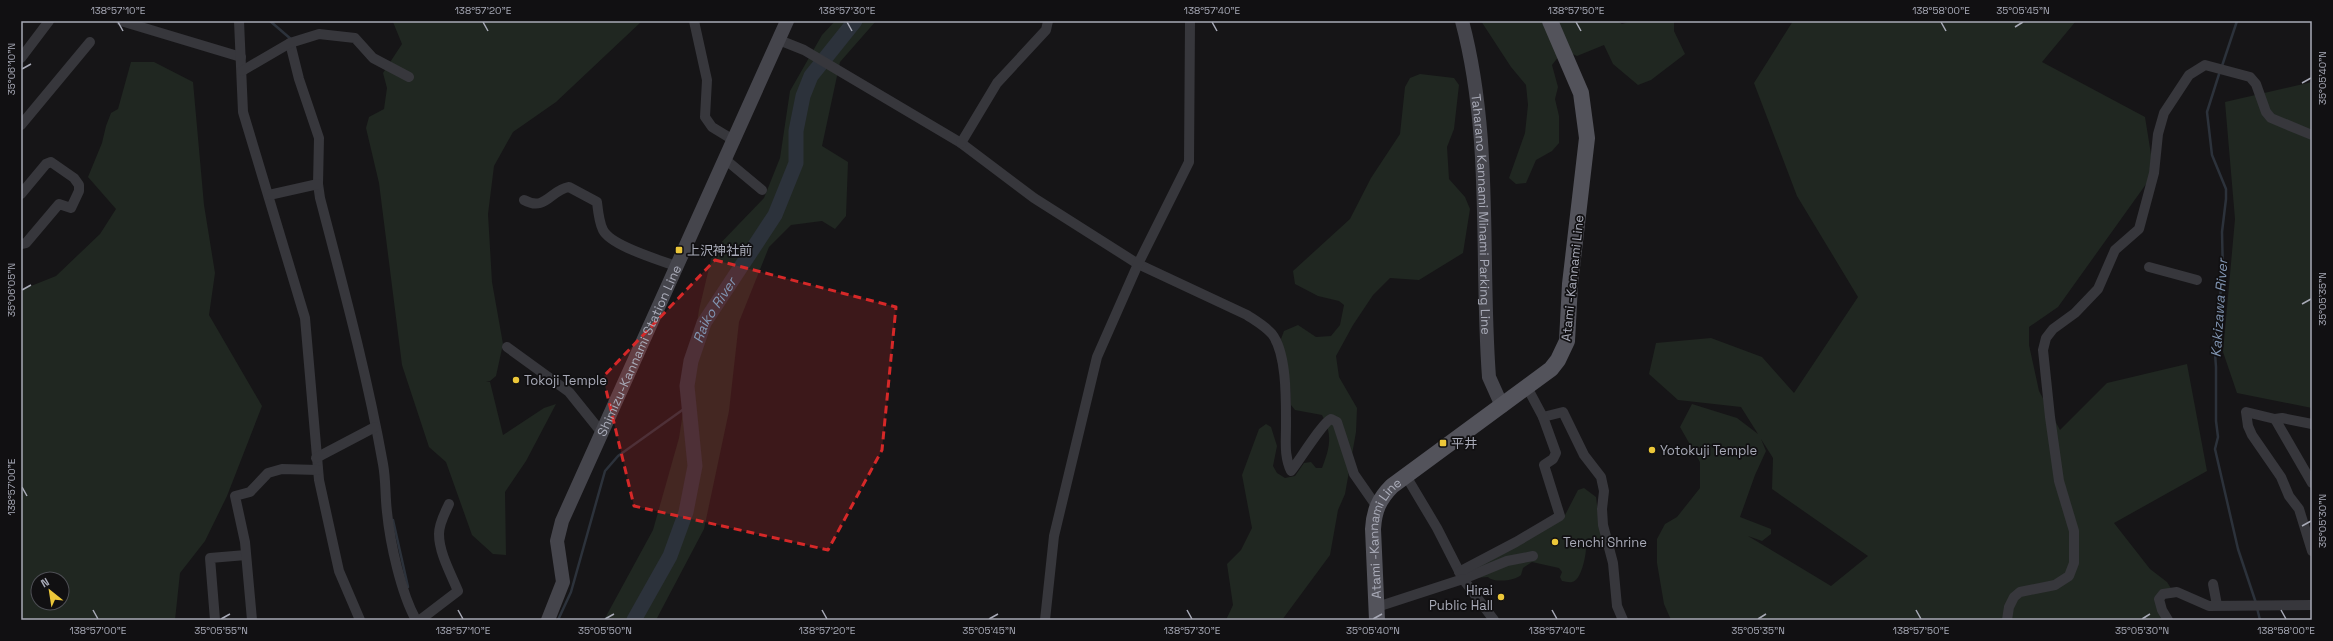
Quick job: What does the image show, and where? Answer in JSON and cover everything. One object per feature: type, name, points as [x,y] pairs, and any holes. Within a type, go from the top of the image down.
[{"type":"main road","name":"Shimizu-Kannami Station Line","points":[[548,620],[563,582],[557,535],[735,141],[787,21]]},
{"type":"main road","name":"Taharano Kannami Minami Parking Line","points":[[1462,21],[1474,79],[1480,124],[1489,377],[1502,406]]},
{"type":"main road","name":"Atami -Kannami Line","points":[[1377,613],[1373,529],[1377,506],[1382,497],[1392,486],[1551,369],[1558,360],[1567,341],[1570,284],[1587,138],[1581,93],[1550,21]]},
{"type":"street","points":[[23,52],[49,21]]},
{"type":"street","points":[[121,21],[241,57]]},
{"type":"street","points":[[240,21],[243,112],[269,194],[305,318],[318,470],[338,570],[360,620]]},
{"type":"street","points":[[694,21],[707,80],[705,117],[712,127],[735,141]]},
{"type":"street","points":[[960,143],[998,83],[1046,30],[1048,21]]},
{"type":"street","points":[[1046,620],[1054,536],[1097,357],[1138,264],[1189,162],[1190,21]]},
{"type":"street","points":[[242,71],[290,43],[319,34],[355,38],[373,58],[409,77]]},
{"type":"street","points":[[779,40],[804,50],[960,143],[1034,198],[1138,264],[1247,315],[1272,334],[1279,348],[1283,369],[1286,458],[1291,471],[1304,456],[1323,424],[1331,419],[1337,422],[1340,427],[1354,474],[1377,506]]},
{"type":"street","points":[[23,119],[90,42]]},
{"type":"street","points":[[290,43],[299,79],[319,138],[318,184],[363,368],[383,465],[387,514],[391,534],[406,600],[416,620]]},
{"type":"street","points":[[2007,620],[2009,607],[2014,597],[2020,592],[2055,585],[2069,576],[2074,563],[2074,531],[2059,481],[2043,350],[2046,338],[2053,329],[2075,313],[2093,294],[2100,284],[2115,250],[2139,229],[2154,173],[2158,134],[2164,113],[2189,74],[2205,65],[2214,66],[2250,76],[2256,84],[2263,104],[2271,118],[2312,135]]},
{"type":"street","points":[[726,160],[762,190]]},
{"type":"street","points":[[21,194],[46,164],[51,162],[74,178],[79,185],[79,191],[71,208],[60,204],[26,243],[21,244]]},
{"type":"street","points":[[269,194],[318,184]]},
{"type":"street","points":[[524,200],[535,205],[540,204],[569,186],[597,202],[602,229],[608,236],[624,246],[678,267]]},
{"type":"street","points":[[2149,267],[2197,280]]},
{"type":"street","points":[[507,347],[569,392],[602,433]]},
{"type":"street","points":[[1377,613],[1461,575],[1560,516],[1544,465],[1553,459],[1556,453],[1543,417],[1527,387]]},
{"type":"street","points":[[1543,417],[1563,412],[1584,455],[1601,477],[1604,491],[1602,509],[1603,525],[1613,564],[1617,606],[1623,620]]},
{"type":"street","points":[[2312,424],[2282,418],[2276,419],[2246,412],[2248,426],[2252,435],[2281,477],[2289,496],[2299,509],[2312,551]]},
{"type":"street","points":[[2276,419],[2312,483]]},
{"type":"street","points":[[316,458],[375,427]]},
{"type":"street","points":[[252,620],[250,584],[235,496],[250,492],[268,473],[282,469],[318,470]]},
{"type":"street","points":[[1406,476],[1437,528],[1461,575],[1494,620]]},
{"type":"street","points":[[420,620],[458,591],[442,549],[439,534],[440,525],[449,504]]},
{"type":"street","points":[[215,620],[210,558],[246,555]]},
{"type":"street","points":[[1461,575],[1507,561],[1533,556]]},
{"type":"street","points":[[2213,584],[2217,605]]},
{"type":"street","points":[[2168,620],[2162,610],[2159,599],[2163,594],[2177,592],[2209,606],[2235,605],[2267,607],[2312,605]]},
{"type":"highlighted area","points":[[715,260],[896,307],[882,450],[828,550],[634,506],[603,377]]},
{"type":"shaded area","points":[[390,21],[642,21],[556,102],[513,132],[494,166],[488,214],[492,282],[503,344],[496,376],[490,381],[486,381],[490,382],[503,435],[544,408],[556,404],[526,461],[505,492],[506,555],[493,554],[472,535],[446,462],[429,447],[402,365],[379,183],[366,128],[369,117],[384,109],[387,88],[383,73],[402,44],[393,22]]},
{"type":"shaded area","points":[[835,21],[876,21],[840,62],[822,146],[848,162],[846,216],[835,229],[822,221],[791,225],[769,247],[739,322],[729,411],[704,529],[656,620],[604,620],[653,530],[679,438],[699,310],[713,251],[764,198],[780,158],[790,91],[822,35]]},
{"type":"shaded area","points":[[1481,21],[1617,21],[1622,24],[1632,21],[1674,21],[1674,31],[1685,54],[1651,80],[1638,85],[1613,64],[1604,45],[1577,56],[1570,53],[1559,56],[1552,65],[1558,87],[1555,99],[1559,116],[1559,143],[1552,151],[1536,160],[1526,183],[1516,184],[1509,178],[1525,133],[1528,105],[1526,85],[1511,67]]},
{"type":"shaded area","points":[[1793,21],[2076,21],[2042,62],[2145,117],[2154,173],[2058,307],[2029,327],[2029,345],[2039,391],[2060,430],[2107,383],[2187,364],[2207,471],[2114,523],[2150,569],[2167,582],[2172,590],[2157,605],[2162,620],[1671,620],[1664,604],[1657,563],[1657,539],[1665,524],[1677,517],[1700,488],[1700,462],[1680,427],[1692,404],[1737,418],[1758,434],[1741,407],[1678,400],[1649,374],[1656,343],[1711,338],[1762,357],[1794,393],[1858,297],[1797,196],[1754,83]],"holes":[[[1761,439],[1773,458],[1772,489],[1868,556],[1831,586],[1748,536],[1762,541],[1771,534],[1771,529],[1740,517],[1755,475],[1766,451]]]},
{"type":"shaded area","points":[[131,62],[154,62],[193,82],[204,205],[215,273],[209,315],[262,406],[227,496],[205,541],[180,573],[175,620],[21,620],[21,290],[56,276],[100,234],[116,209],[88,177],[102,143],[111,113],[118,109]]},
{"type":"shaded area","points":[[1420,74],[1454,78],[1459,85],[1454,129],[1447,147],[1449,179],[1465,197],[1470,209],[1463,253],[1419,280],[1390,278],[1373,295],[1353,325],[1336,356],[1339,377],[1357,408],[1356,432],[1345,494],[1338,510],[1330,555],[1282,620],[1226,620],[1233,605],[1227,564],[1241,550],[1252,528],[1242,475],[1259,429],[1266,424],[1271,427],[1277,446],[1273,466],[1277,473],[1285,478],[1295,476],[1304,463],[1311,462],[1316,468],[1322,468],[1327,454],[1329,435],[1322,415],[1295,410],[1291,405],[1290,386],[1281,339],[1284,331],[1298,325],[1316,337],[1331,336],[1340,325],[1344,305],[1339,301],[1318,296],[1295,284],[1293,271],[1350,219],[1371,178],[1400,134],[1405,87],[1410,78]]},
{"type":"shaded area","points":[[2312,82],[2312,408],[2237,393],[2223,352],[2235,219],[2225,102]]},
{"type":"shaded area","points":[[1584,488],[1596,497],[1601,537],[1596,545],[1588,544],[1582,568],[1575,581],[1562,581],[1560,577],[1562,572],[1559,568],[1532,562],[1523,568],[1521,575],[1514,579],[1499,581],[1488,577],[1473,578],[1471,569],[1564,517],[1578,490]]},
{"type":"waterway","points":[[270,21],[292,40]]},
{"type":"waterway","name":"Raiko River","points":[[634,620],[670,556],[686,512],[695,466],[687,386],[691,361],[704,323],[775,215],[796,163],[796,131],[803,96],[811,76],[855,21]]},
{"type":"waterway","name":"Kakizawa River","points":[[2222,66],[2237,21]]},
{"type":"waterway","name":"Kakizawa River","points":[[2220,71],[2207,112],[2212,155],[2226,189],[2222,232],[2223,275],[2214,340],[2216,367],[2216,421],[2218,437],[2215,449],[2238,549],[2256,603]]},
{"type":"waterway","points":[[558,620],[571,592],[605,471],[618,456],[688,406]]},
{"type":"waterway","points":[[393,520],[408,587]]},
{"type":"waterway","name":"Kakizawa River","points":[[2257,608],[2260,620]]},
{"type":"place","name":"上沢神社前","points":[[679,250]]},
{"type":"place","name":"Tokoji Temple","points":[[516,380]]},
{"type":"place","name":"平井","points":[[1443,443]]},
{"type":"place","name":"Yotokuji Temple","points":[[1652,450]]},
{"type":"place","name":"Tenchi Shrine","points":[[1555,542]]},
{"type":"place","name":"Hirai Public Hall","points":[[1501,597]]}]
